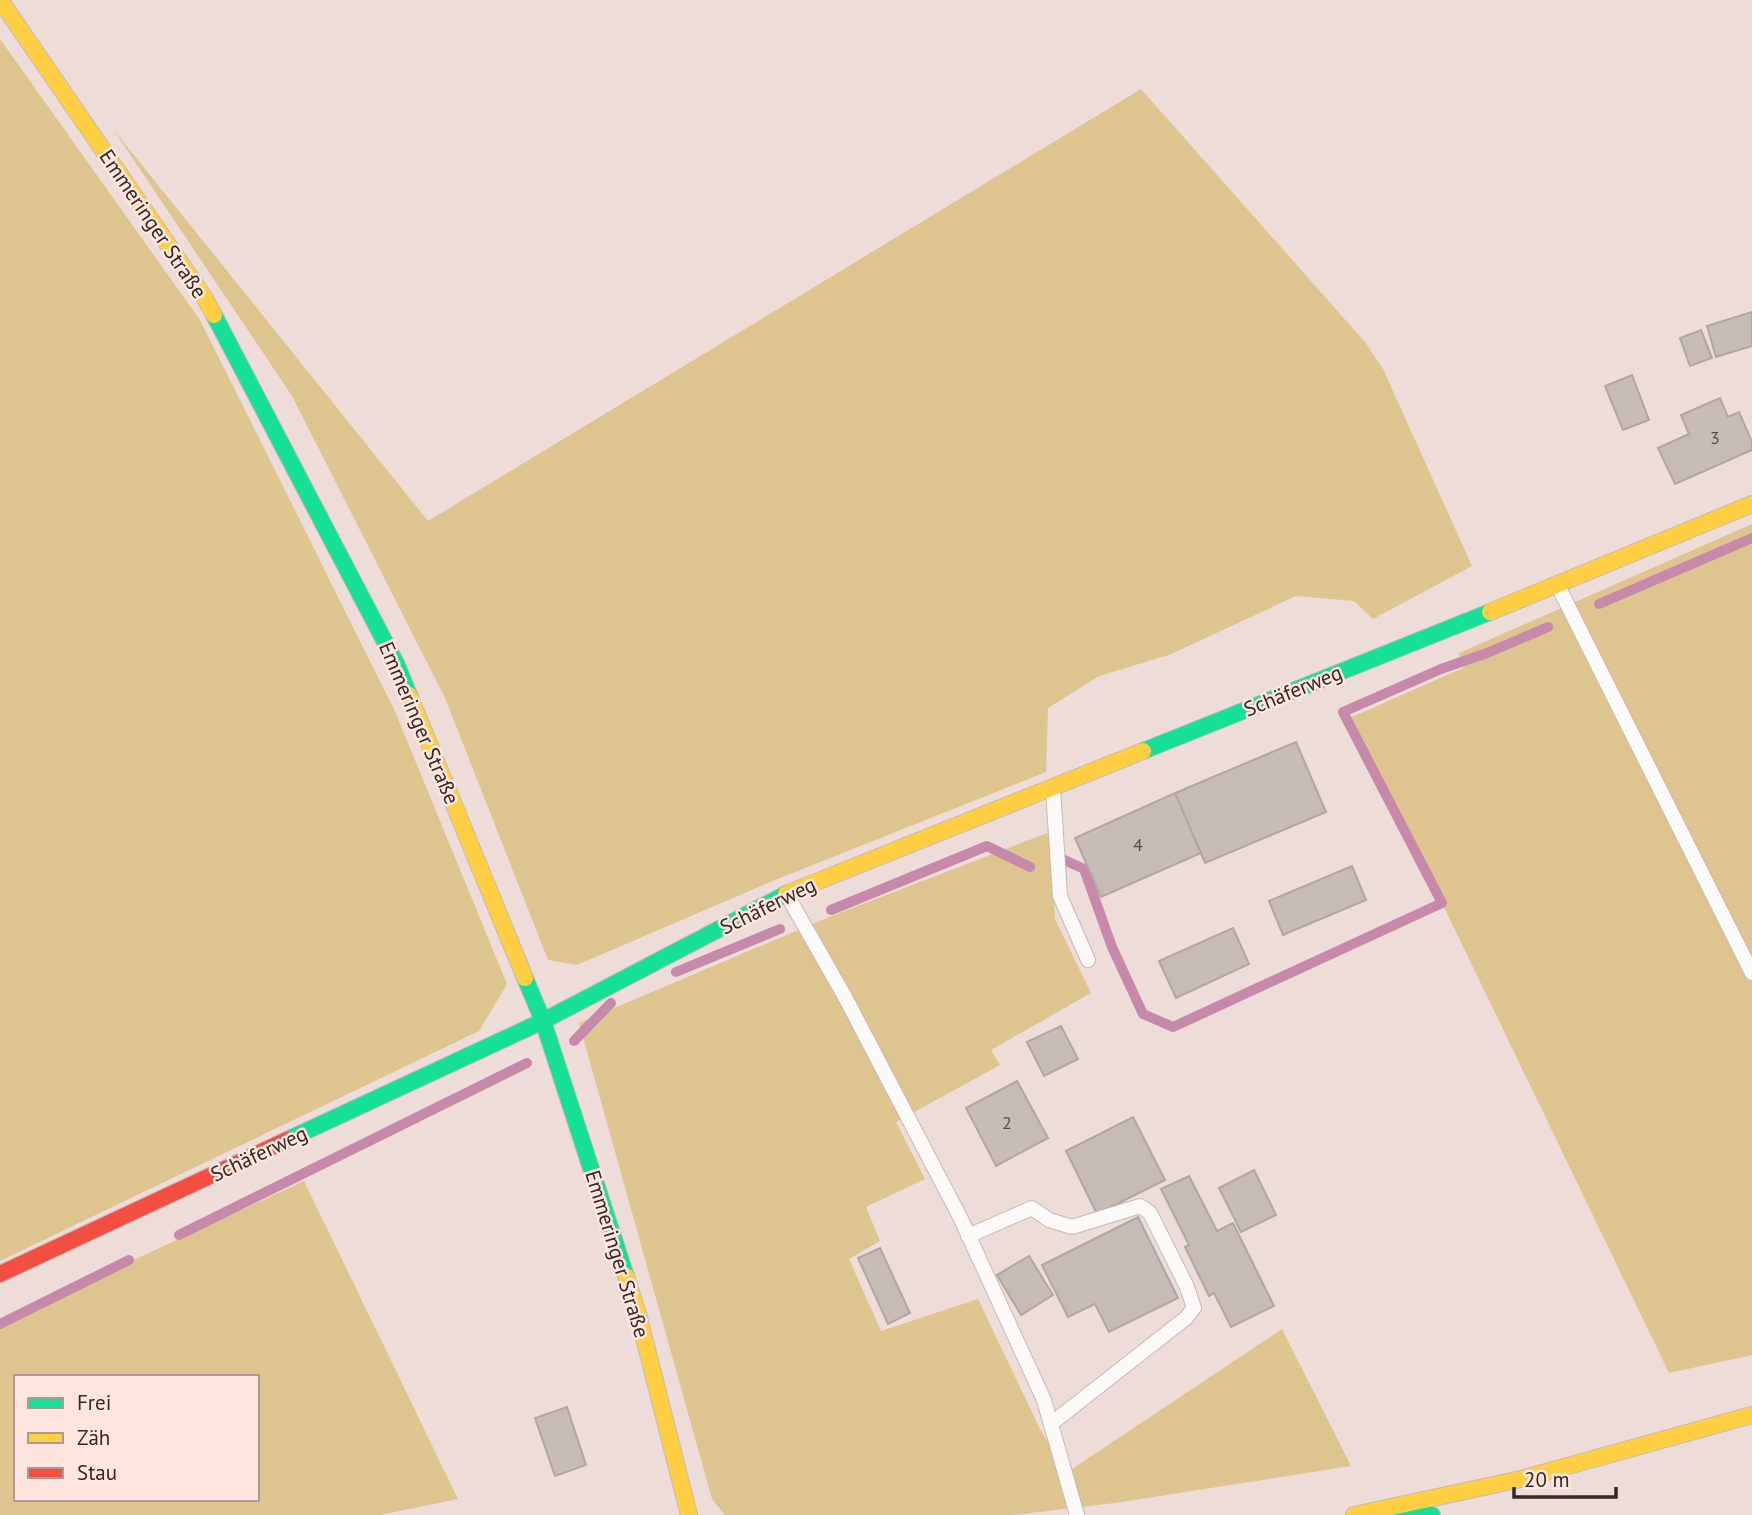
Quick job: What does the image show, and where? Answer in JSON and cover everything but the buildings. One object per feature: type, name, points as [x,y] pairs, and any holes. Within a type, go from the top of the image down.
[{"type":"main road","name":"Emmeringer Straße","points":[[1,0],[204,297],[397,665],[543,1021],[638,1314],[689,1515]]},
{"type":"main road","name":"Schäferweg","points":[[0,1274],[543,1021],[786,894],[1558,585],[1752,504]]},
{"type":"main road","points":[[1354,1515],[1521,1479],[1752,1415]]},
{"type":"main road","points":[[1375,1512],[1432,1515]]},
{"type":"lane","points":[[1558,585],[1752,974]]},
{"type":"lane","points":[[1053,787],[1060,896],[1088,960]]},
{"type":"lane","points":[[786,894],[845,997],[968,1236],[1044,1400],[1077,1515]]},
{"type":"lane","points":[[968,1236],[1032,1208],[1049,1220],[1072,1227],[1140,1206],[1150,1213],[1187,1287],[1194,1308],[1186,1318],[1052,1423]]},
{"type":"shaded area","points":[[0,39],[200,320],[394,709],[507,984],[479,1031],[0,1261]]},
{"type":"shaded area","points":[[1141,89],[1365,342],[1383,369],[1472,566],[1373,619],[1354,601],[1296,596],[1169,655],[1099,676],[1048,708],[1046,772],[775,880],[577,965],[548,960],[445,698],[292,396],[113,129],[428,521]]},
{"type":"shaded area","points":[[1752,524],[1752,1355],[1669,1373],[1442,903],[1345,720],[1463,668],[1459,653]]},
{"type":"shaded area","points":[[1050,832],[1055,919],[1091,993],[991,1050],[1000,1065],[896,1122],[925,1179],[866,1207],[880,1241],[849,1259],[881,1331],[978,1299],[1039,1427],[1066,1473],[1282,1329],[1351,1466],[1115,1503],[1013,1515],[725,1515],[712,1499],[579,1023],[829,917]]},
{"type":"shaded area","points":[[304,1181],[458,1499],[380,1515],[0,1515],[0,1322]]},
{"type":"waterway","points":[[1599,604],[1752,538]]},
{"type":"waterway","points":[[1058,857],[1084,869],[1112,947],[1143,1014],[1173,1027],[1442,903],[1343,712],[1441,669],[1548,627]]},
{"type":"waterway","points":[[831,910],[987,846],[1030,867]]},
{"type":"waterway","points":[[676,972],[780,929]]},
{"type":"waterway","points":[[574,1041],[611,1003]]},
{"type":"waterway","points":[[179,1235],[527,1063]]},
{"type":"waterway","points":[[0,1324],[129,1260]]},
{"type":"traffic: fast","points":[[214,315],[397,665],[409,695]]},
{"type":"traffic: fast","points":[[1143,751],[1490,612]]},
{"type":"traffic: fast","points":[[287,1140],[543,1021],[786,894]]},
{"type":"traffic: fast","points":[[525,978],[543,1021],[626,1276]]},
{"type":"traffic: fast","points":[[1375,1512],[1432,1515]]},
{"type":"traffic: slow","points":[[0,0],[214,315]]},
{"type":"traffic: slow","points":[[1490,612],[1752,504]]},
{"type":"traffic: slow","points":[[409,695],[525,978]]},
{"type":"traffic: slow","points":[[786,894],[1143,751]]},
{"type":"traffic: slow","points":[[626,1276],[689,1515]]},
{"type":"traffic: slow","points":[[1354,1515],[1521,1479],[1752,1415]]},
{"type":"traffic: jam","points":[[0,1274],[287,1140]]}]
